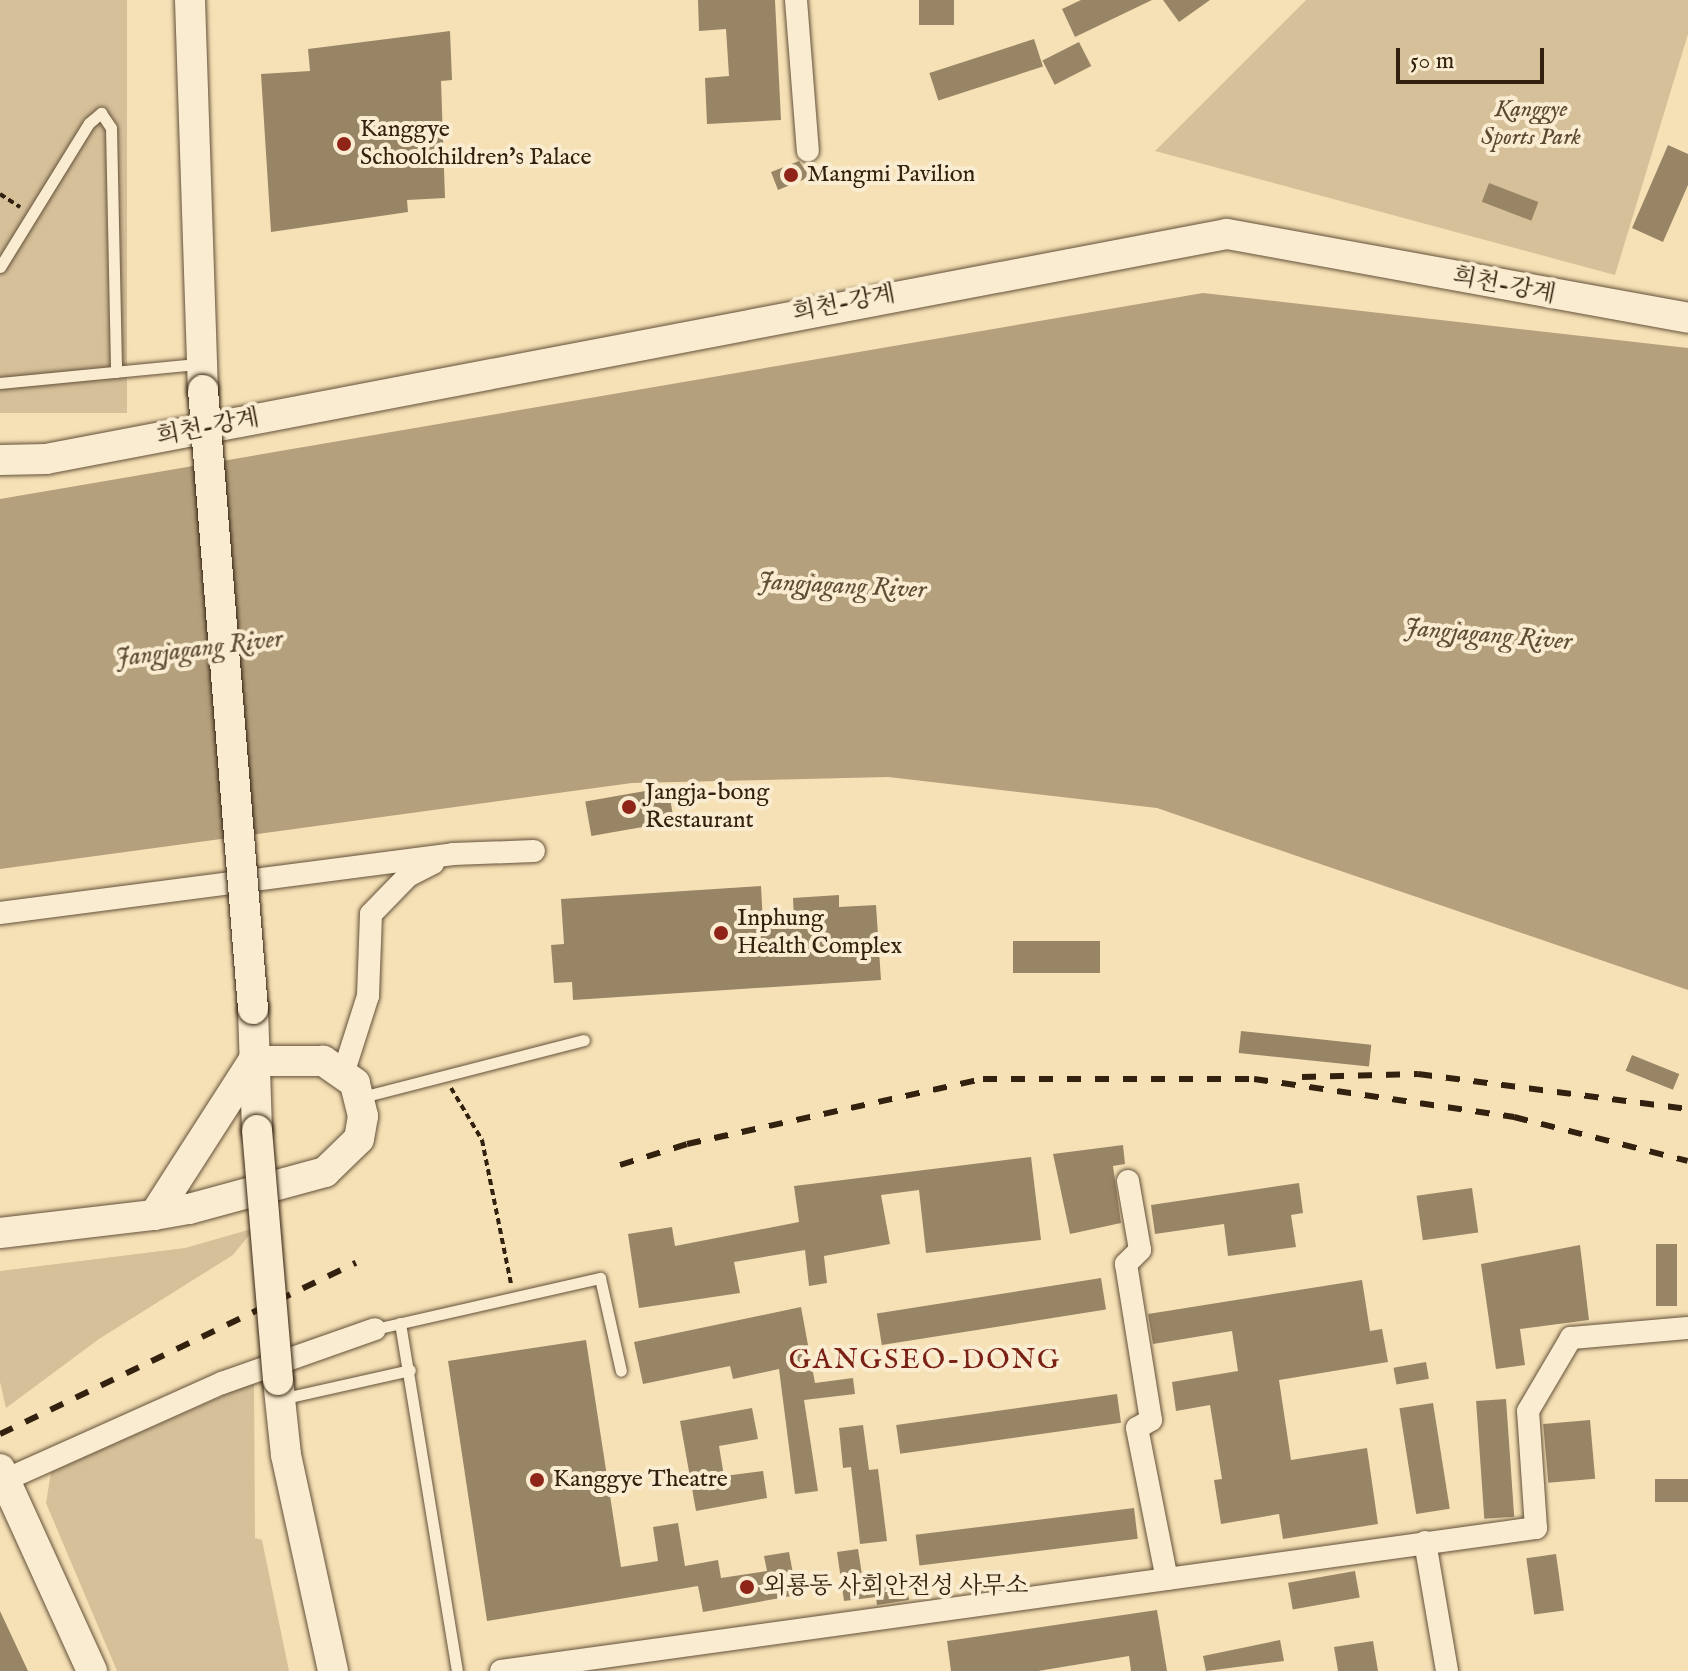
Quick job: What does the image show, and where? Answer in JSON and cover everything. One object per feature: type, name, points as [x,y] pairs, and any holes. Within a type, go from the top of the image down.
[{"type":"main road","points":[[190,0],[203,376],[253,1009],[257,1130],[279,1390],[294,1496],[333,1671]]},
{"type":"main road","name":"희천-강계","points":[[0,460],[46,459],[1227,234],[1688,318]]},
{"type":"main road","points":[[0,1233],[154,1215],[325,1172],[359,1139],[362,1097],[344,1071],[299,1057],[253,1061]]},
{"type":"main road","points":[[154,1215],[253,1061]]},
{"type":"main road","points":[[2,1475],[92,1671]]},
{"type":"street","points":[[796,0],[808,151]]},
{"type":"street","points":[[0,913],[453,854],[534,851]]},
{"type":"street","points":[[344,1071],[368,996],[371,914],[408,876],[453,854]]},
{"type":"street","points":[[1128,1181],[1140,1250],[1126,1264],[1151,1420],[1137,1428],[1167,1579]]},
{"type":"street","points":[[501,1671],[1536,1528],[1528,1411],[1571,1338],[1688,1328]]},
{"type":"street","points":[[2,1475],[222,1383],[375,1329]]},
{"type":"street","points":[[1425,1542],[1447,1671]]},
{"type":"lane","points":[[0,267],[89,123],[101,113],[111,128],[116,372]]},
{"type":"lane","points":[[0,383],[116,372],[203,376]]},
{"type":"lane","points":[[362,1097],[584,1040]]},
{"type":"lane","points":[[375,1329],[600,1278],[621,1371]]},
{"type":"lane","points":[[400,1323],[457,1671]]},
{"type":"lane","points":[[279,1390],[410,1370]]},
{"type":"path","points":[[0,194],[32,215]]},
{"type":"path","points":[[443,1076],[482,1140],[514,1298]]},
{"type":"green space","points":[[0,0],[127,0],[127,413],[0,413]]},
{"type":"green space","name":"Kanggye Sports Park","points":[[1306,0],[1688,0],[1688,34],[1615,275],[1155,151]]},
{"type":"green space","points":[[255,1228],[233,1255],[99,1339],[6,1408],[0,1382],[0,1271],[185,1248]]},
{"type":"green space","points":[[254,1382],[255,1538],[262,1540],[289,1671],[117,1671],[46,1503],[51,1472]]},
{"type":"water","name":"Jangjagang River","points":[[1203,293],[1688,348],[1688,990],[1157,808],[888,777],[632,783],[0,869],[0,499]]},
{"type":"building","points":[[698,0],[775,0],[781,120],[707,124],[705,78],[729,76],[726,29],[699,31]]},
{"type":"building","points":[[919,0],[954,0],[954,25],[919,25]]},
{"type":"building","points":[[1081,0],[1152,0],[1075,37],[1062,9]]},
{"type":"building","points":[[1163,0],[1210,0],[1179,22]]},
{"type":"building","points":[[450,31],[452,80],[441,81],[445,198],[407,200],[408,212],[271,232],[261,74],[310,71],[308,49]]},
{"type":"building","points":[[1034,39],[1043,67],[938,101],[929,73]]},
{"type":"building","points":[[1079,42],[1091,66],[1055,85],[1042,61]]},
{"type":"building","points":[[1668,145],[1688,154],[1688,185],[1663,242],[1632,228]]},
{"type":"building","name":"Mangmi Pavilion","points":[[799,161],[810,177],[778,190],[771,172]]},
{"type":"building","points":[[1489,183],[1538,202],[1531,221],[1482,202]]},
{"type":"building","name":"Jangja-bong Restaurant","points":[[668,787],[674,821],[591,836],[585,802]]},
{"type":"building","name":"Inphung Health Complex","points":[[761,886],[763,923],[794,921],[793,898],[839,895],[839,907],[876,905],[881,980],[573,1000],[572,982],[554,983],[551,945],[564,944],[561,899]]},
{"type":"building","points":[[1013,941],[1100,941],[1100,973],[1013,973]]},
{"type":"building","points":[[1241,1031],[1371,1045],[1369,1067],[1239,1053]]},
{"type":"building","points":[[1632,1055],[1679,1074],[1673,1090],[1626,1071]]},
{"type":"building","points":[[1123,1145],[1125,1164],[1113,1166],[1121,1223],[1070,1234],[1053,1154]]},
{"type":"building","points":[[1031,1157],[1041,1240],[926,1253],[919,1190],[881,1195],[890,1244],[824,1256],[827,1283],[809,1286],[805,1250],[734,1262],[740,1293],[639,1308],[628,1234],[672,1227],[675,1246],[799,1222],[794,1186]]},
{"type":"building","points":[[1299,1183],[1303,1213],[1291,1215],[1296,1247],[1228,1256],[1224,1224],[1155,1234],[1151,1205]]},
{"type":"building","points":[[1472,1188],[1478,1233],[1423,1240],[1417,1196]]},
{"type":"building","points":[[1656,1244],[1677,1244],[1677,1306],[1656,1306]]},
{"type":"building","points":[[1580,1245],[1589,1320],[1520,1329],[1525,1365],[1496,1369],[1481,1264]]},
{"type":"building","points":[[1101,1278],[1106,1310],[882,1345],[877,1314]]},
{"type":"building","points":[[1362,1280],[1370,1331],[1382,1329],[1388,1362],[1279,1380],[1291,1460],[1367,1448],[1378,1524],[1283,1539],[1279,1514],[1221,1524],[1214,1480],[1222,1479],[1210,1405],[1176,1411],[1172,1382],[1238,1371],[1232,1331],[1153,1344],[1148,1314]]},
{"type":"building","points":[[801,1307],[815,1383],[853,1378],[855,1394],[804,1400],[818,1491],[795,1494],[779,1369],[733,1379],[730,1366],[643,1384],[634,1342]]},
{"type":"building","name":"Kanggye Theatre","points":[[586,1340],[621,1567],[658,1561],[653,1527],[678,1523],[685,1566],[718,1560],[721,1578],[767,1571],[764,1556],[789,1552],[797,1595],[703,1612],[698,1586],[487,1621],[448,1361]]},
{"type":"building","points":[[1426,1362],[1429,1379],[1396,1384],[1394,1368]]},
{"type":"building","points":[[1117,1394],[1121,1423],[900,1454],[896,1425]]},
{"type":"building","points":[[1506,1399],[1514,1517],[1484,1519],[1476,1401]]},
{"type":"building","points":[[1433,1403],[1450,1509],[1416,1514],[1399,1408]]},
{"type":"building","points":[[752,1408],[758,1439],[719,1446],[724,1476],[763,1471],[767,1498],[696,1511],[680,1421]]},
{"type":"building","points":[[1590,1420],[1595,1479],[1548,1483],[1543,1424]]},
{"type":"building","points":[[863,1425],[869,1470],[878,1469],[887,1541],[860,1544],[851,1467],[843,1468],[839,1428]]},
{"type":"building","points":[[1655,1479],[1688,1479],[1688,1502],[1655,1502]]},
{"type":"building","points":[[1134,1508],[1138,1539],[919,1566],[916,1535]]},
{"type":"building","points":[[858,1549],[863,1581],[905,1574],[909,1600],[877,1605],[876,1597],[844,1601],[837,1552]]},
{"type":"building","points":[[1556,1554],[1564,1610],[1534,1615],[1526,1558]]},
{"type":"building","points":[[1355,1571],[1360,1598],[1293,1609],[1288,1583]]},
{"type":"building","points":[[1157,1610],[1167,1671],[1131,1671],[1129,1656],[1038,1671],[951,1671],[947,1641]]},
{"type":"building","points":[[0,1611],[28,1671],[0,1671]]},
{"type":"building","points":[[1280,1640],[1284,1661],[1206,1671],[1203,1656]]},
{"type":"building","points":[[1373,1641],[1378,1671],[1338,1671],[1334,1647]]},
{"type":"railway","points":[[1302,1077],[1418,1074],[1688,1109]]},
{"type":"railway","points":[[620,1165],[687,1144],[983,1079],[1254,1079],[1514,1117],[1688,1161]]},
{"type":"railway","points":[[0,1434],[356,1263]]},
{"type":"place","name":"Kanggye Schoolchildren's Palace","points":[[344,144]]},
{"type":"place","name":"Mangmi Pavilion","points":[[791,175]]},
{"type":"place","name":"Jangja-bong Restaurant","points":[[629,807]]},
{"type":"place","name":"Inphung Health Complex","points":[[721,933]]},
{"type":"place","name":"Kanggye Theatre","points":[[537,1480]]},
{"type":"place","name":"외룡동 사회안전성 사무소","points":[[747,1587]]},
{"type":"district","name":"GANGSEO-DONG","points":[[925,1361]]}]
